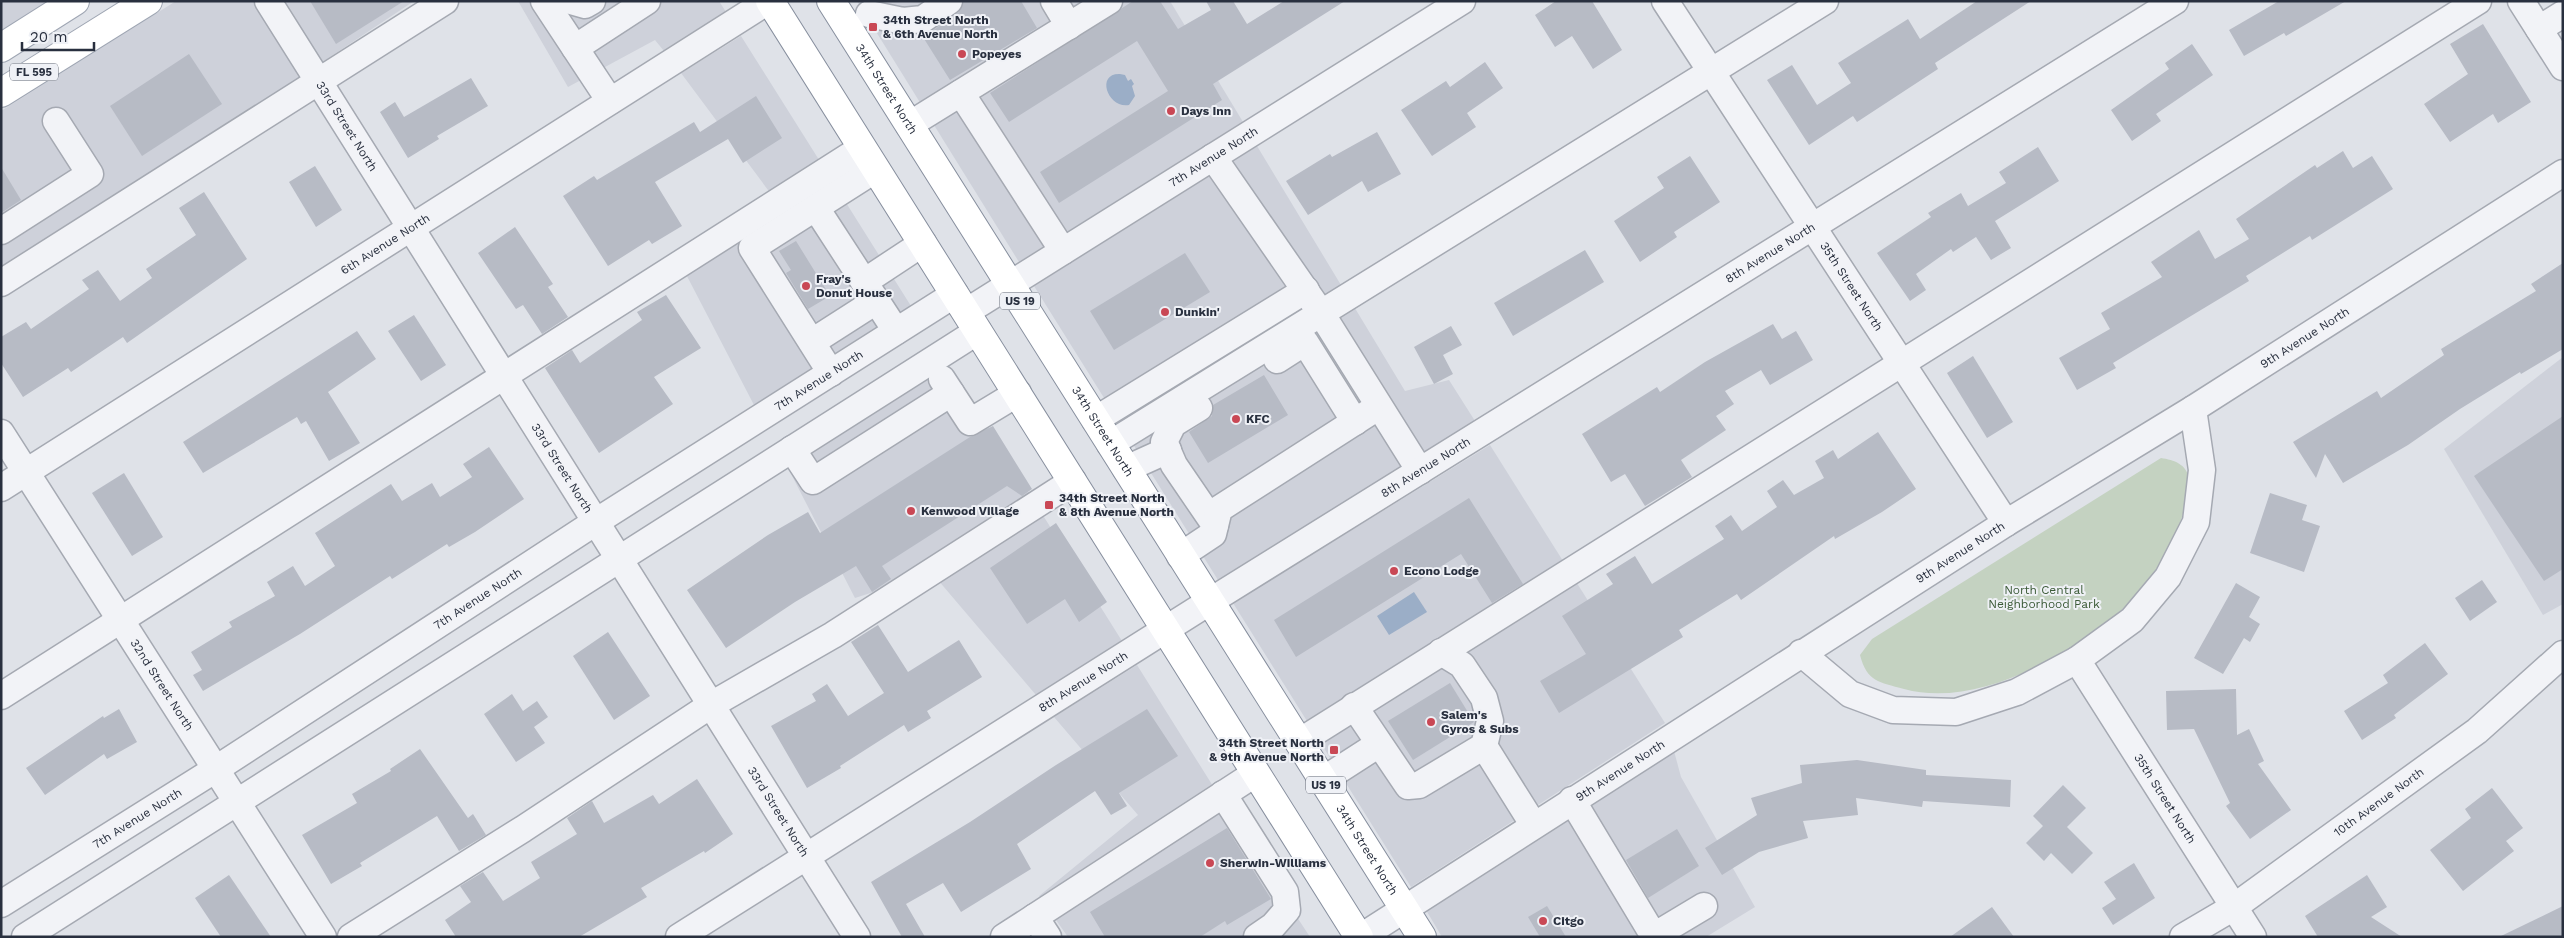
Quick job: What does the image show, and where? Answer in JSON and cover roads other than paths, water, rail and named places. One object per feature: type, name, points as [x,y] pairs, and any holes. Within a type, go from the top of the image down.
[{"type":"main road","name":"FL 595","points":[[1,48],[74,1]]},
{"type":"main road","name":"FL 595","points":[[1,93],[148,1]]},
{"type":"main road","points":[[769,1],[1360,937]]},
{"type":"main road","name":"34th Street North","points":[[831,1],[868,14],[909,125],[1422,937]]},
{"type":"street","name":"33rd Street North","points":[[268,1],[594,522],[857,937]]},
{"type":"street","points":[[1,283],[446,1]]},
{"type":"street","points":[[544,1],[610,101]]},
{"type":"street","points":[[571,1],[585,5],[592,1]]},
{"type":"street","points":[[575,48],[647,1]]},
{"type":"street","name":"6th Avenue North","points":[[1,488],[769,1]]},
{"type":"street","points":[[868,14],[903,21],[923,19],[949,1]]},
{"type":"street","points":[[1054,1],[1070,26]]},
{"type":"street","points":[[909,125],[1109,1]]},
{"type":"street","name":"7th Avenue North","points":[[1,904],[216,769],[594,522],[896,331],[966,312],[1462,1]]},
{"type":"street","name":"35th Street North","points":[[1665,1],[2006,522]]},
{"type":"street","points":[[1110,444],[1171,416],[1254,365],[1321,313],[1825,1]]},
{"type":"street","name":"8th Avenue North","points":[[679,937],[1209,602],[1814,228],[2175,1]]},
{"type":"street","points":[[1299,742],[2478,1]]},
{"type":"street","points":[[2521,1],[2563,67]]},
{"type":"street","points":[[2539,30],[2563,14]]},
{"type":"street","points":[[961,93],[1063,251]]},
{"type":"street","points":[[1,231],[90,174],[56,121]]},
{"type":"street","points":[[1213,157],[1306,290],[1420,472]]},
{"type":"street","points":[[831,373],[752,248],[816,208],[869,158]]},
{"type":"street","points":[[1,696],[504,378],[869,158]]},
{"type":"street","name":"9th Avenue North","points":[[1360,937],[1533,824],[2006,522],[2193,409],[2560,180]]},
{"type":"street","points":[[816,208],[896,331]]},
{"type":"street","points":[[812,342],[923,243]]},
{"type":"street","points":[[1095,420],[1306,290]]},
{"type":"street","name":"7th Avenue North","points":[[25,937],[930,362],[966,312]]},
{"type":"street","points":[[1254,365],[1305,342],[1355,422]]},
{"type":"street","points":[[930,362],[970,422],[1018,393]]},
{"type":"street","points":[[792,449],[813,481],[951,393]]},
{"type":"street","points":[[1180,556],[1213,534],[1219,509],[1379,406]]},
{"type":"street","points":[[1801,653],[1850,694],[1893,710],[1956,712],[2017,692],[2077,660],[2132,620],[2168,577],[2196,522],[2202,470],[2193,409]]},
{"type":"street","points":[[1171,416],[1164,442],[1174,464],[1215,525]]},
{"type":"street","name":"32nd Street North","points":[[1,433],[322,937]]},
{"type":"street","points":[[1126,469],[1168,450]]},
{"type":"street","points":[[352,937],[523,829],[711,705],[833,635],[1073,481]]},
{"type":"street","points":[[1441,652],[1462,665],[1484,698],[1490,721],[1484,746],[1533,824]]},
{"type":"street","name":"10th Avenue North","points":[[2183,937],[2234,907],[2477,731],[2563,654]]},
{"type":"street","name":"35th Street North","points":[[2077,660],[2253,937]]},
{"type":"street","points":[[1354,706],[1408,786],[1418,785],[1484,746]]},
{"type":"street","points":[[1323,780],[1379,744]]},
{"type":"street","points":[[1004,937],[1042,927],[1223,794],[1256,773]]},
{"type":"street","points":[[1223,794],[1285,892],[1287,910],[1270,933]]},
{"type":"street","points":[[1572,800],[1649,928],[1659,933],[1704,906]]},
{"type":"street","points":[[1285,892],[1318,871]]},
{"type":"water","points":[[1112,75],[1125,75],[1128,81],[1131,79],[1134,84],[1132,86],[1135,96],[1129,105],[1115,102],[1107,91],[1106,84],[1108,79]]},
{"type":"water","points":[[1414,592],[1427,612],[1389,635],[1377,616]]},
{"type":"place","name":"34th Street North & 6th Avenue North","points":[[873,27]]},
{"type":"place","name":"Popeyes","points":[[962,54]]},
{"type":"place","name":"Days Inn","points":[[1171,111]]},
{"type":"place","name":"Fray's Donut House","points":[[806,286]]},
{"type":"place","name":"Dunkin'","points":[[1165,312]]},
{"type":"place","name":"KFC","points":[[1236,419]]},
{"type":"place","name":"34th Street North & 8th Avenue North","points":[[1049,505]]},
{"type":"place","name":"Kenwood Village","points":[[911,511]]},
{"type":"place","name":"Econo Lodge","points":[[1394,571]]},
{"type":"place","name":"Salem's Gyros & Subs","points":[[1431,722]]},
{"type":"place","name":"34th Street North & 9th Avenue North","points":[[1334,750]]},
{"type":"place","name":"Sherwin-Williams","points":[[1210,863]]},
{"type":"place","name":"Citgo","points":[[1543,921]]},
{"type":"park label","name":"North Central Neighborhood Park","points":[[2044,597]]}]
